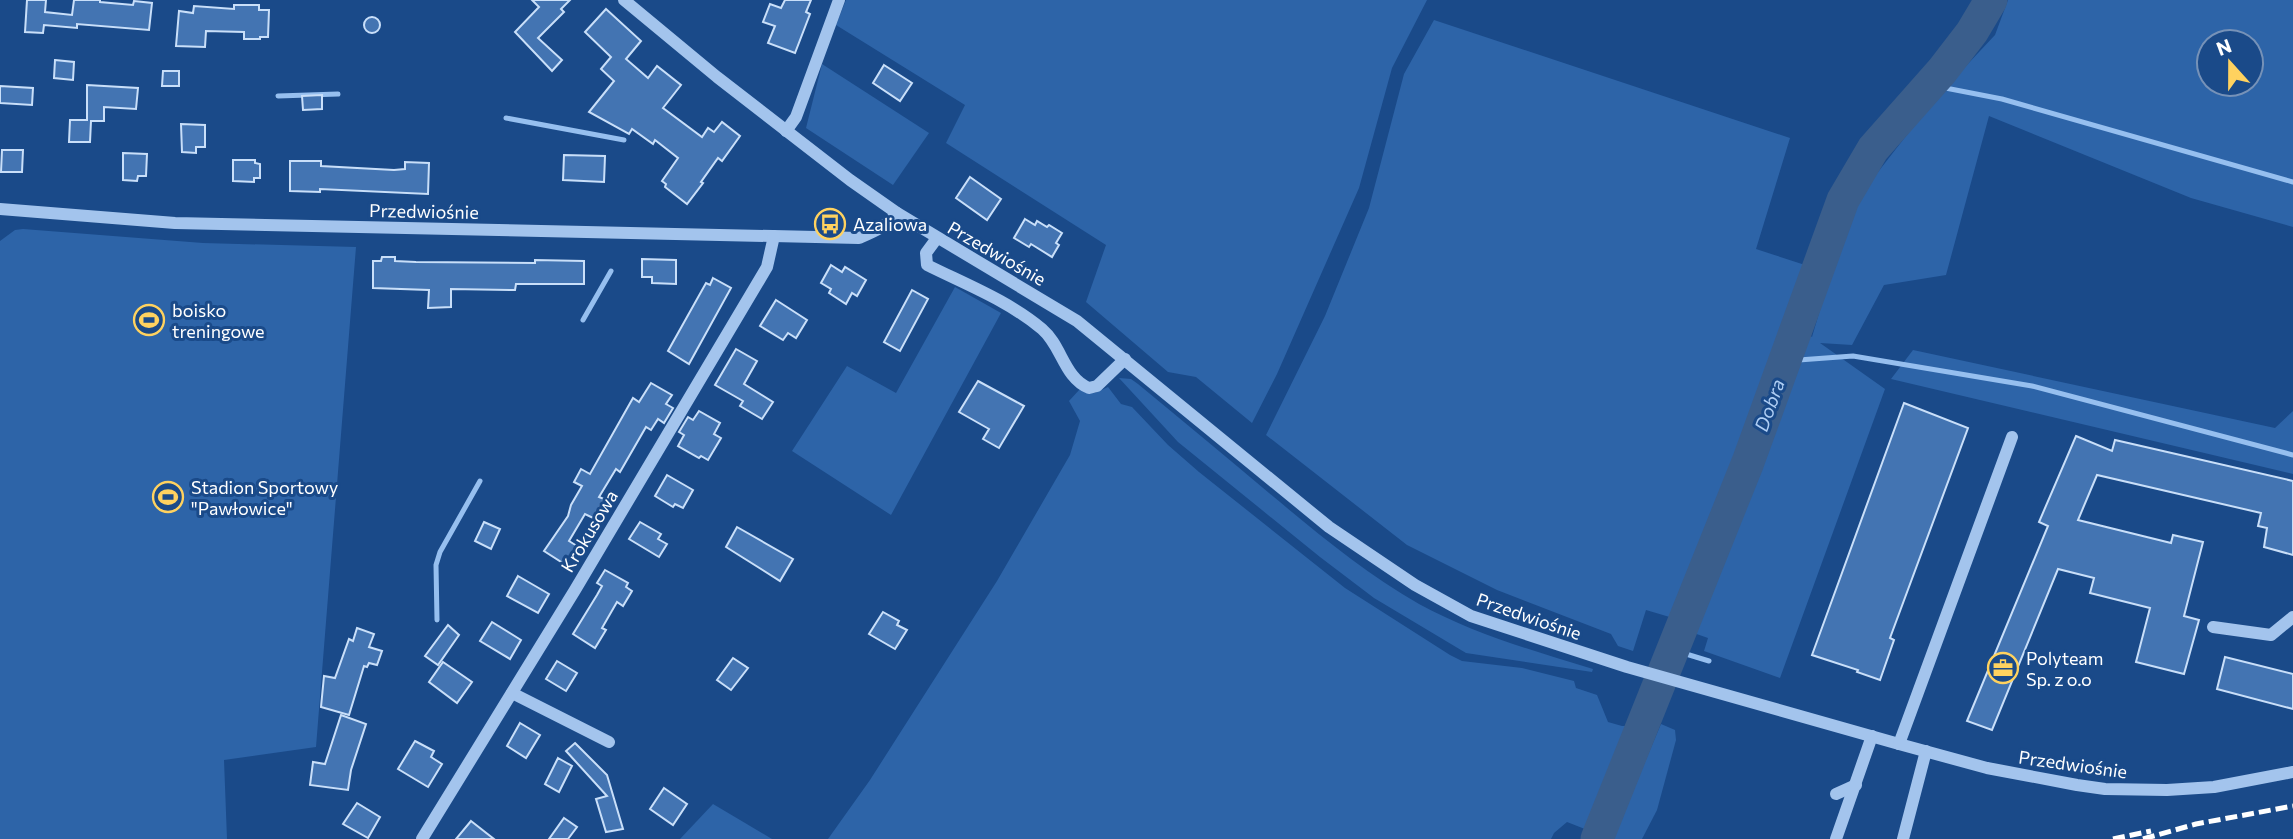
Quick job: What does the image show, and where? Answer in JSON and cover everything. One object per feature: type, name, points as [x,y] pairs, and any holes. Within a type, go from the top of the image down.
[{"type":"street","points":[[624,0],[786,131],[897,213]]},
{"type":"street","points":[[786,131],[796,117],[839,0]]},
{"type":"street","name":"Przedwiośnie","points":[[0,209],[175,223],[859,238],[877,230],[897,213],[1077,321],[1329,527],[1415,585],[1471,616],[1627,667],[1987,768],[2105,789],[2167,790],[2214,787],[2293,772]]},
{"type":"street","name":"Krokusowa","points":[[422,839],[768,267],[774,236]]},
{"type":"street","points":[[937,238],[926,253],[927,265],[1025,316],[1054,342],[1081,385],[1089,388],[1097,386],[1125,359]]},
{"type":"street","points":[[1899,744],[2012,437]]},
{"type":"street","points":[[2213,627],[2270,635],[2293,617]]},
{"type":"street","points":[[512,693],[609,743]]},
{"type":"street","points":[[1836,839],[1872,736]]},
{"type":"street","points":[[1903,839],[1926,751]]},
{"type":"street","points":[[1836,794],[1856,785]]},
{"type":"shaded area","points":[[846,0],[1427,0],[1392,68],[1359,188],[1277,374],[1252,423],[1196,377],[1168,372],[1086,302],[1106,245],[946,143],[965,105],[836,25]]},
{"type":"shaded area","points":[[2008,0],[2293,0],[2293,227],[2191,198],[1989,116],[1946,275],[1884,285],[1852,345],[1820,343],[1885,389],[1780,678],[1704,651],[1708,638],[1688,631],[1732,512],[1717,507],[1673,618],[1646,610],[1633,651],[1618,646],[1611,634],[1497,590],[1407,545],[1266,435],[1325,316],[1369,208],[1404,74],[1434,20],[1790,138],[1756,249],[1805,265],[1788,318],[1812,337],[1850,208],[1934,100],[1995,35]]},
{"type":"shaded area","points":[[822,64],[929,133],[893,185],[806,128]]},
{"type":"shaded area","name":"Stadion Sportowy \"Pawłowice\"","points":[[15,230],[203,243],[356,247],[316,747],[224,760],[227,839],[0,839],[0,241]]},
{"type":"shaded area","points":[[955,287],[1001,313],[891,515],[792,451],[847,366],[896,393]]},
{"type":"shaded area","points":[[1913,350],[2275,428],[2293,411],[2293,474],[1891,379]]},
{"type":"shaded area","points":[[1119,378],[1131,379],[1138,384],[1323,538],[1399,592],[1461,624],[1593,669],[1592,672],[1466,653],[1374,598],[1178,442]]},
{"type":"shaded area","points":[[1108,387],[1121,404],[1132,407],[1168,445],[1199,472],[1345,588],[1462,661],[1522,668],[1574,681],[1576,688],[1597,695],[1608,722],[1632,726],[1590,831],[1567,822],[1551,839],[828,839],[870,780],[997,581],[1070,455],[1080,421],[1069,401],[1080,389],[1095,393]]},
{"type":"shaded area","points":[[1661,724],[1675,730],[1676,740],[1657,810],[1642,839],[1612,839]]},
{"type":"shaded area","points":[[713,804],[772,839],[680,839]]},
{"type":"building","points":[[27,0],[46,0],[45,12],[72,15],[74,0],[100,0],[133,5],[134,1],[152,3],[149,30],[77,24],[77,28],[44,25],[43,33],[25,32]]},
{"type":"building","points":[[532,0],[570,0],[561,9],[564,12],[538,38],[562,60],[552,71],[515,32],[539,7]]},
{"type":"building","points":[[785,0],[811,0],[806,12],[810,14],[795,53],[768,43],[775,26],[763,22],[770,4],[781,8]]},
{"type":"building","points":[[234,5],[259,5],[259,10],[269,10],[268,37],[244,39],[244,32],[206,31],[205,47],[176,46],[179,11],[193,13],[194,6],[234,9]]},
{"type":"building","points":[[606,9],[641,41],[626,59],[648,78],[657,66],[681,85],[663,108],[702,137],[708,128],[714,132],[722,122],[740,136],[722,161],[718,158],[687,204],[665,187],[666,184],[662,181],[678,158],[655,140],[653,144],[632,129],[629,134],[589,112],[614,81],[601,69],[611,57],[585,32]]},
{"type":"building","points":[[372,17],[380,25],[372,33],[364,25]]},
{"type":"building","points":[[55,60],[74,62],[73,80],[54,78]]},
{"type":"building","points":[[884,65],[912,83],[900,101],[873,83]]},
{"type":"building","points":[[163,71],[179,71],[179,86],[162,86]]},
{"type":"building","points":[[87,85],[138,88],[136,109],[104,107],[104,121],[91,121],[90,142],[69,142],[70,120],[87,120]]},
{"type":"building","points":[[0,86],[33,88],[32,105],[0,103]]},
{"type":"building","points":[[322,95],[322,109],[303,110],[302,96]]},
{"type":"building","points":[[181,124],[205,125],[205,147],[196,147],[196,153],[182,152]]},
{"type":"building","points":[[2,150],[23,150],[22,172],[1,172]]},
{"type":"building","points":[[123,153],[147,154],[146,176],[138,176],[137,181],[123,180]]},
{"type":"building","points":[[564,155],[605,156],[604,182],[563,180]]},
{"type":"building","points":[[233,160],[255,160],[255,163],[260,164],[260,178],[254,178],[254,182],[233,181]]},
{"type":"building","points":[[290,161],[321,161],[321,166],[394,170],[405,169],[405,162],[429,163],[428,194],[320,189],[320,192],[290,191]]},
{"type":"building","points":[[970,177],[1001,199],[987,220],[956,198]]},
{"type":"building","points":[[1025,219],[1035,225],[1037,221],[1047,227],[1049,225],[1062,233],[1052,257],[1031,244],[1029,247],[1014,238]]},
{"type":"building","points":[[382,257],[416,262],[584,261],[584,284],[516,284],[515,290],[451,289],[451,307],[428,308],[429,290],[373,288],[373,261],[381,261]]},
{"type":"building","points":[[642,259],[676,260],[676,284],[652,283],[652,277],[642,277]]},
{"type":"building","points":[[831,265],[842,272],[845,267],[866,280],[857,296],[852,293],[846,304],[829,293],[831,289],[821,283]]},
{"type":"building","points":[[713,278],[731,288],[689,364],[668,351],[706,283],[710,285]]},
{"type":"building","points":[[912,290],[928,299],[900,351],[884,342]]},
{"type":"building","points":[[776,300],[807,320],[796,338],[788,333],[783,340],[760,326]]},
{"type":"building","points":[[736,349],[757,361],[744,384],[773,402],[762,419],[740,406],[743,401],[715,385]]},
{"type":"building","points":[[978,381],[1024,406],[999,448],[983,439],[989,429],[959,412]]},
{"type":"building","points":[[651,383],[672,395],[666,404],[673,408],[664,423],[658,419],[651,430],[646,427],[620,472],[616,469],[599,497],[604,499],[593,518],[585,514],[569,541],[577,546],[566,565],[544,551],[568,516],[582,486],[574,482],[581,469],[590,474],[633,398],[639,402]]},
{"type":"building","points":[[1904,403],[1968,428],[1890,638],[1894,640],[1880,680],[1812,655]]},
{"type":"building","points":[[699,411],[720,423],[714,434],[721,438],[708,460],[678,446],[684,435],[679,432],[688,417],[693,420]]},
{"type":"building","points":[[2076,436],[2112,451],[2115,440],[2293,481],[2293,555],[2264,547],[2267,528],[2258,526],[2261,513],[2097,475],[2078,520],[2171,543],[2173,535],[2203,542],[2184,616],[2199,620],[2184,674],[2136,662],[2150,608],[2090,593],[2094,578],[2058,569],[1992,730],[1967,721],[2048,526],[2039,522]]},
{"type":"building","points":[[667,475],[693,490],[683,508],[675,504],[673,507],[655,496]]},
{"type":"building","points":[[484,522],[500,529],[491,549],[475,541]]},
{"type":"building","points":[[640,522],[661,534],[658,539],[667,544],[659,557],[629,539]]},
{"type":"building","points":[[737,527],[793,559],[780,581],[726,547]]},
{"type":"building","points":[[605,570],[628,583],[626,587],[632,591],[623,606],[617,602],[602,628],[606,630],[595,648],[573,634],[602,586],[597,583]]},
{"type":"building","points":[[518,576],[549,594],[538,613],[507,596]]},
{"type":"building","points":[[883,612],[899,621],[897,625],[907,630],[895,649],[869,634]]},
{"type":"building","points":[[492,622],[521,640],[510,659],[480,641]]},
{"type":"building","points":[[448,625],[459,635],[438,665],[425,656]]},
{"type":"building","points":[[357,628],[374,634],[369,647],[382,651],[377,665],[369,663],[367,667],[364,666],[349,715],[321,707],[324,676],[335,678],[349,639],[353,641]]},
{"type":"building","points":[[2225,657],[2293,674],[2293,709],[2217,689]]},
{"type":"building","points":[[733,658],[748,668],[731,690],[717,680]]},
{"type":"building","points":[[557,661],[577,673],[566,691],[546,679]]},
{"type":"building","points":[[443,662],[472,682],[457,703],[429,682]]},
{"type":"building","points":[[341,715],[366,724],[351,770],[348,790],[310,785],[313,762],[325,764]]},
{"type":"building","points":[[520,723],[540,735],[526,758],[507,746]]},
{"type":"building","points":[[415,741],[434,751],[431,757],[442,764],[428,787],[398,769]]},
{"type":"building","points":[[575,743],[607,775],[623,829],[606,832],[596,799],[607,796],[566,751]]},
{"type":"building","points":[[558,758],[572,766],[559,792],[545,784]]},
{"type":"building","points":[[664,788],[687,804],[673,825],[650,809]]},
{"type":"building","points":[[357,803],[380,817],[368,838],[343,824]]},
{"type":"building","points":[[564,818],[577,827],[568,839],[549,839]]},
{"type":"building","points":[[471,821],[494,839],[456,839]]},
{"type":"waterway","name":"Dobra","points":[[1597,839],[1748,462],[1843,200],[1873,149],[1942,71],[1972,32],[1991,0]]},
{"type":"waterway","points":[[1930,85],[2002,99],[2293,182]]},
{"type":"waterway","points":[[278,96],[338,94]]},
{"type":"waterway","points":[[506,118],[624,140]]},
{"type":"waterway","points":[[583,320],[611,271]]},
{"type":"waterway","points":[[1785,361],[1853,356],[2032,386],[2293,455]]},
{"type":"waterway","points":[[437,620],[436,565],[440,552],[480,481]]},
{"type":"waterway","points":[[1673,650],[1709,661]]},
{"type":"railway","points":[[2143,839],[2196,824],[2293,806]]},
{"type":"railway","points":[[2113,839],[2151,831]]},
{"type":"place","name":"Azaliowa","points":[[830,224]]},
{"type":"place","name":"boisko treningowe","points":[[149,320]]},
{"type":"place","name":"Stadion Sportowy \"Pawłowice\"","points":[[168,497]]},
{"type":"place","name":"Polyteam Sp. z o.o","points":[[2003,668]]}]
